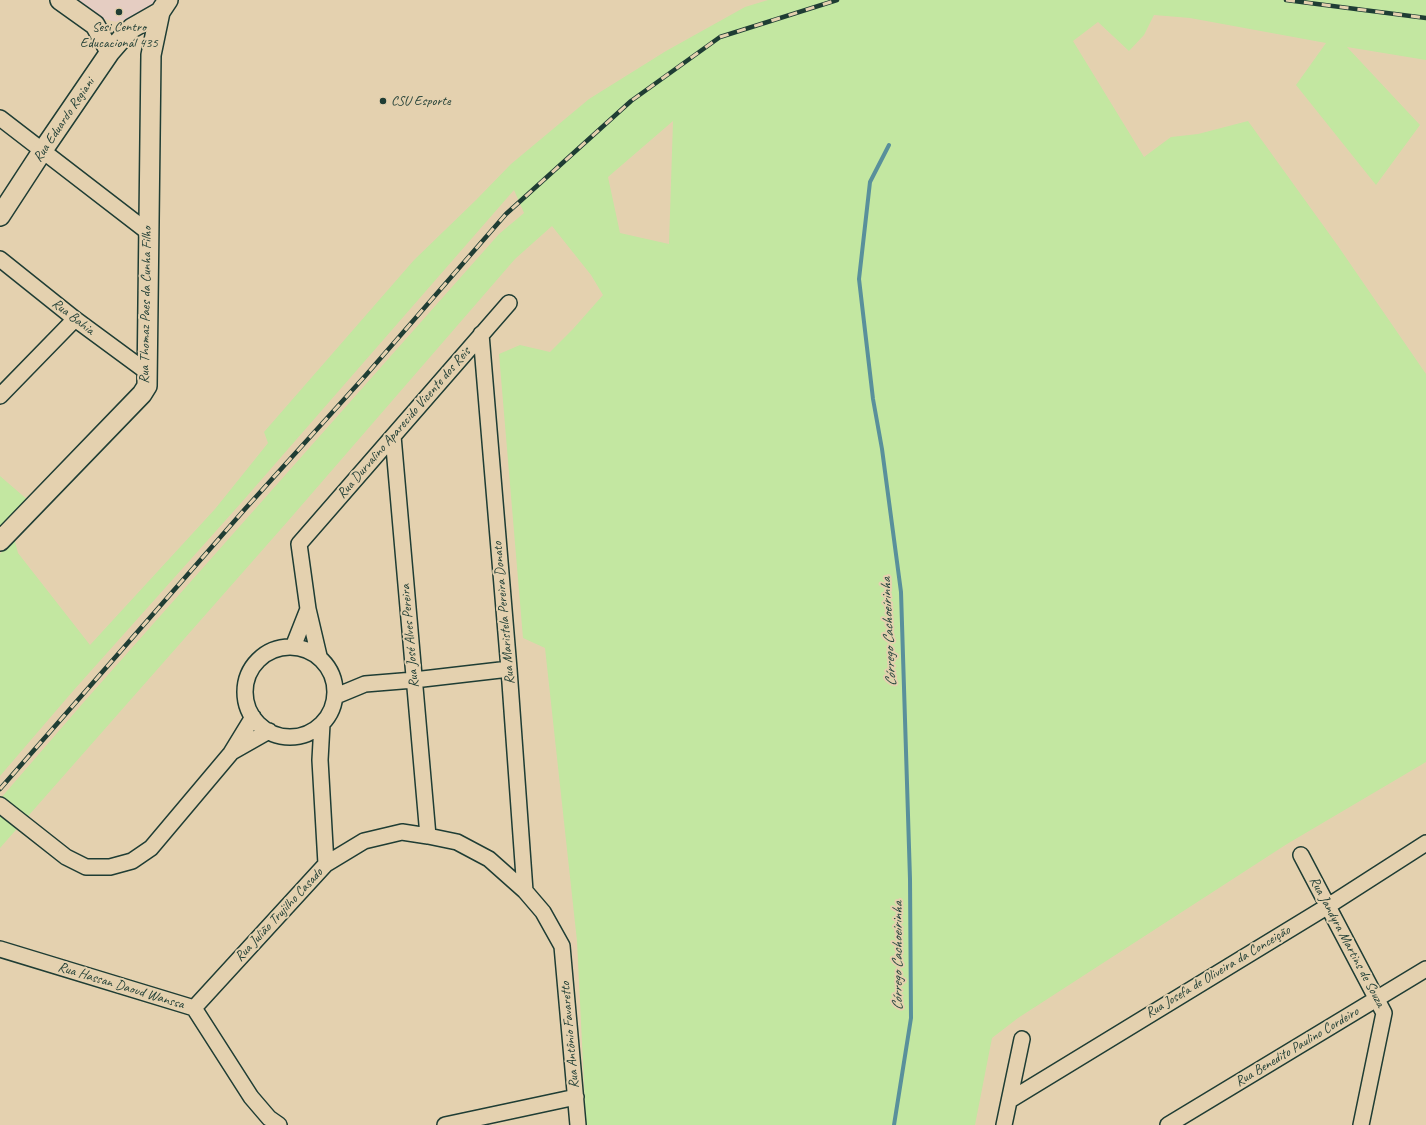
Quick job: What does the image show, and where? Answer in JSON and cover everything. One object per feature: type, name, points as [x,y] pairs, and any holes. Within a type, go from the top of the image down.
[{"type":"street","points":[[60,0],[95,25],[110,52]]},
{"type":"street","name":"Rua Thomaz Paes da Cunha Filho","points":[[132,28],[164,6]]},
{"type":"street","name":"Rua Thomaz Paes da Cunha Filho","points":[[0,541],[142,394],[147,386],[151,54],[164,6]]},
{"type":"street","points":[[95,25],[132,28],[142,39],[151,54]]},
{"type":"street","name":"Rua Eduardo Regiani","points":[[0,216],[110,52],[132,28]]},
{"type":"street","points":[[0,118],[148,232]]},
{"type":"street","name":"Rua Bahia","points":[[0,259],[75,319],[147,372]]},
{"type":"street","name":"Rua Durvalino Aparecido Vicente dos Reis","points":[[308,609],[299,544],[509,303]]},
{"type":"street","points":[[0,396],[75,319]]},
{"type":"street","name":"Rua Maristela Pereira Donato","points":[[481,334],[509,670],[525,891]]},
{"type":"street","name":"Rua José Alves Pereira","points":[[393,436],[428,836]]},
{"type":"street","points":[[293,646],[308,609]]},
{"type":"street","points":[[308,609],[319,656]]},
{"type":"street","points":[[293,646],[306,649],[319,656],[332,674],[335,682],[336,696],[331,711],[322,724],[316,729],[301,736],[284,736],[269,732],[262,727],[249,710],[245,694],[247,681],[251,670],[259,660],[269,652],[293,646]]},
{"type":"street","points":[[336,696],[364,684],[509,670]]},
{"type":"street","points":[[332,674],[364,684]]},
{"type":"street","points":[[4,808],[66,858],[86,867],[110,867],[132,861],[152,848],[231,753],[253,717]]},
{"type":"street","name":"Rua Julião Trujilho Casado","points":[[194,1008],[326,864],[320,760],[322,724]]},
{"type":"street","points":[[231,753],[269,732]]},
{"type":"street","points":[[301,736],[320,760]]},
{"type":"street","points":[[326,864],[364,841],[402,832],[457,842],[489,859],[525,891]]},
{"type":"street","name":"Rua Josefa de Oliveira da Conceição","points":[[1010,1100],[1328,906],[1426,843]]},
{"type":"street","name":"Rua Jandyra Martins de Souza","points":[[1301,855],[1384,1013],[1361,1125]]},
{"type":"street","name":"Rua Antônio Favaretto","points":[[525,891],[543,912],[562,946],[578,1125]]},
{"type":"street","name":"Rua Hassan Daoud Wanssa","points":[[0,949],[194,1008],[251,1097],[269,1118],[279,1125]]},
{"type":"street","name":"Rua Benedito Paulino Cordeiro","points":[[1168,1125],[1426,969]]},
{"type":"street","points":[[1004,1125],[1022,1039]]},
{"type":"street","points":[[445,1125],[487,1120],[576,1097]]},
{"type":"shaded area","name":"Sesi Centro Educacional 435","points":[[72,0],[160,0],[145,15],[117,22],[95,17]]},
{"type":"green space","points":[[768,0],[1426,0],[1426,60],[1347,47],[1420,125],[1376,185],[1296,85],[1326,43],[1190,18],[1154,15],[1144,35],[1129,51],[1098,22],[1073,41],[1144,157],[1171,137],[1198,134],[1248,121],[1338,246],[1426,374],[1426,762],[1287,844],[1018,1018],[992,1038],[975,1125],[586,1125],[577,941],[545,648],[523,638],[499,354],[520,345],[550,352],[603,295],[591,275],[552,226],[515,259],[288,521],[0,848],[0,799],[83,703],[499,234],[524,213],[514,190],[0,776],[0,554],[14,538],[18,553],[90,645],[215,509],[268,443],[264,432],[414,260],[511,164],[589,99],[666,51],[745,7]],"holes":[[[673,121],[669,244],[620,233],[608,177]]]},
{"type":"green space","points":[[0,476],[29,501],[0,531]]},
{"type":"waterway","name":"Córrego Cachoeirinha","points":[[889,145],[870,182],[859,279],[873,399],[882,449],[901,592],[910,879],[911,1018],[894,1125]]},
{"type":"railway","points":[[0,789],[245,509],[366,375],[506,214],[631,101],[720,37],[837,0]]},
{"type":"railway","points":[[1286,0],[1426,18]]},
{"type":"place","name":"Sesi Centro Educacional 435","points":[[119,12]]},
{"type":"place","name":"CSU Esporte","points":[[383,101]]}]
